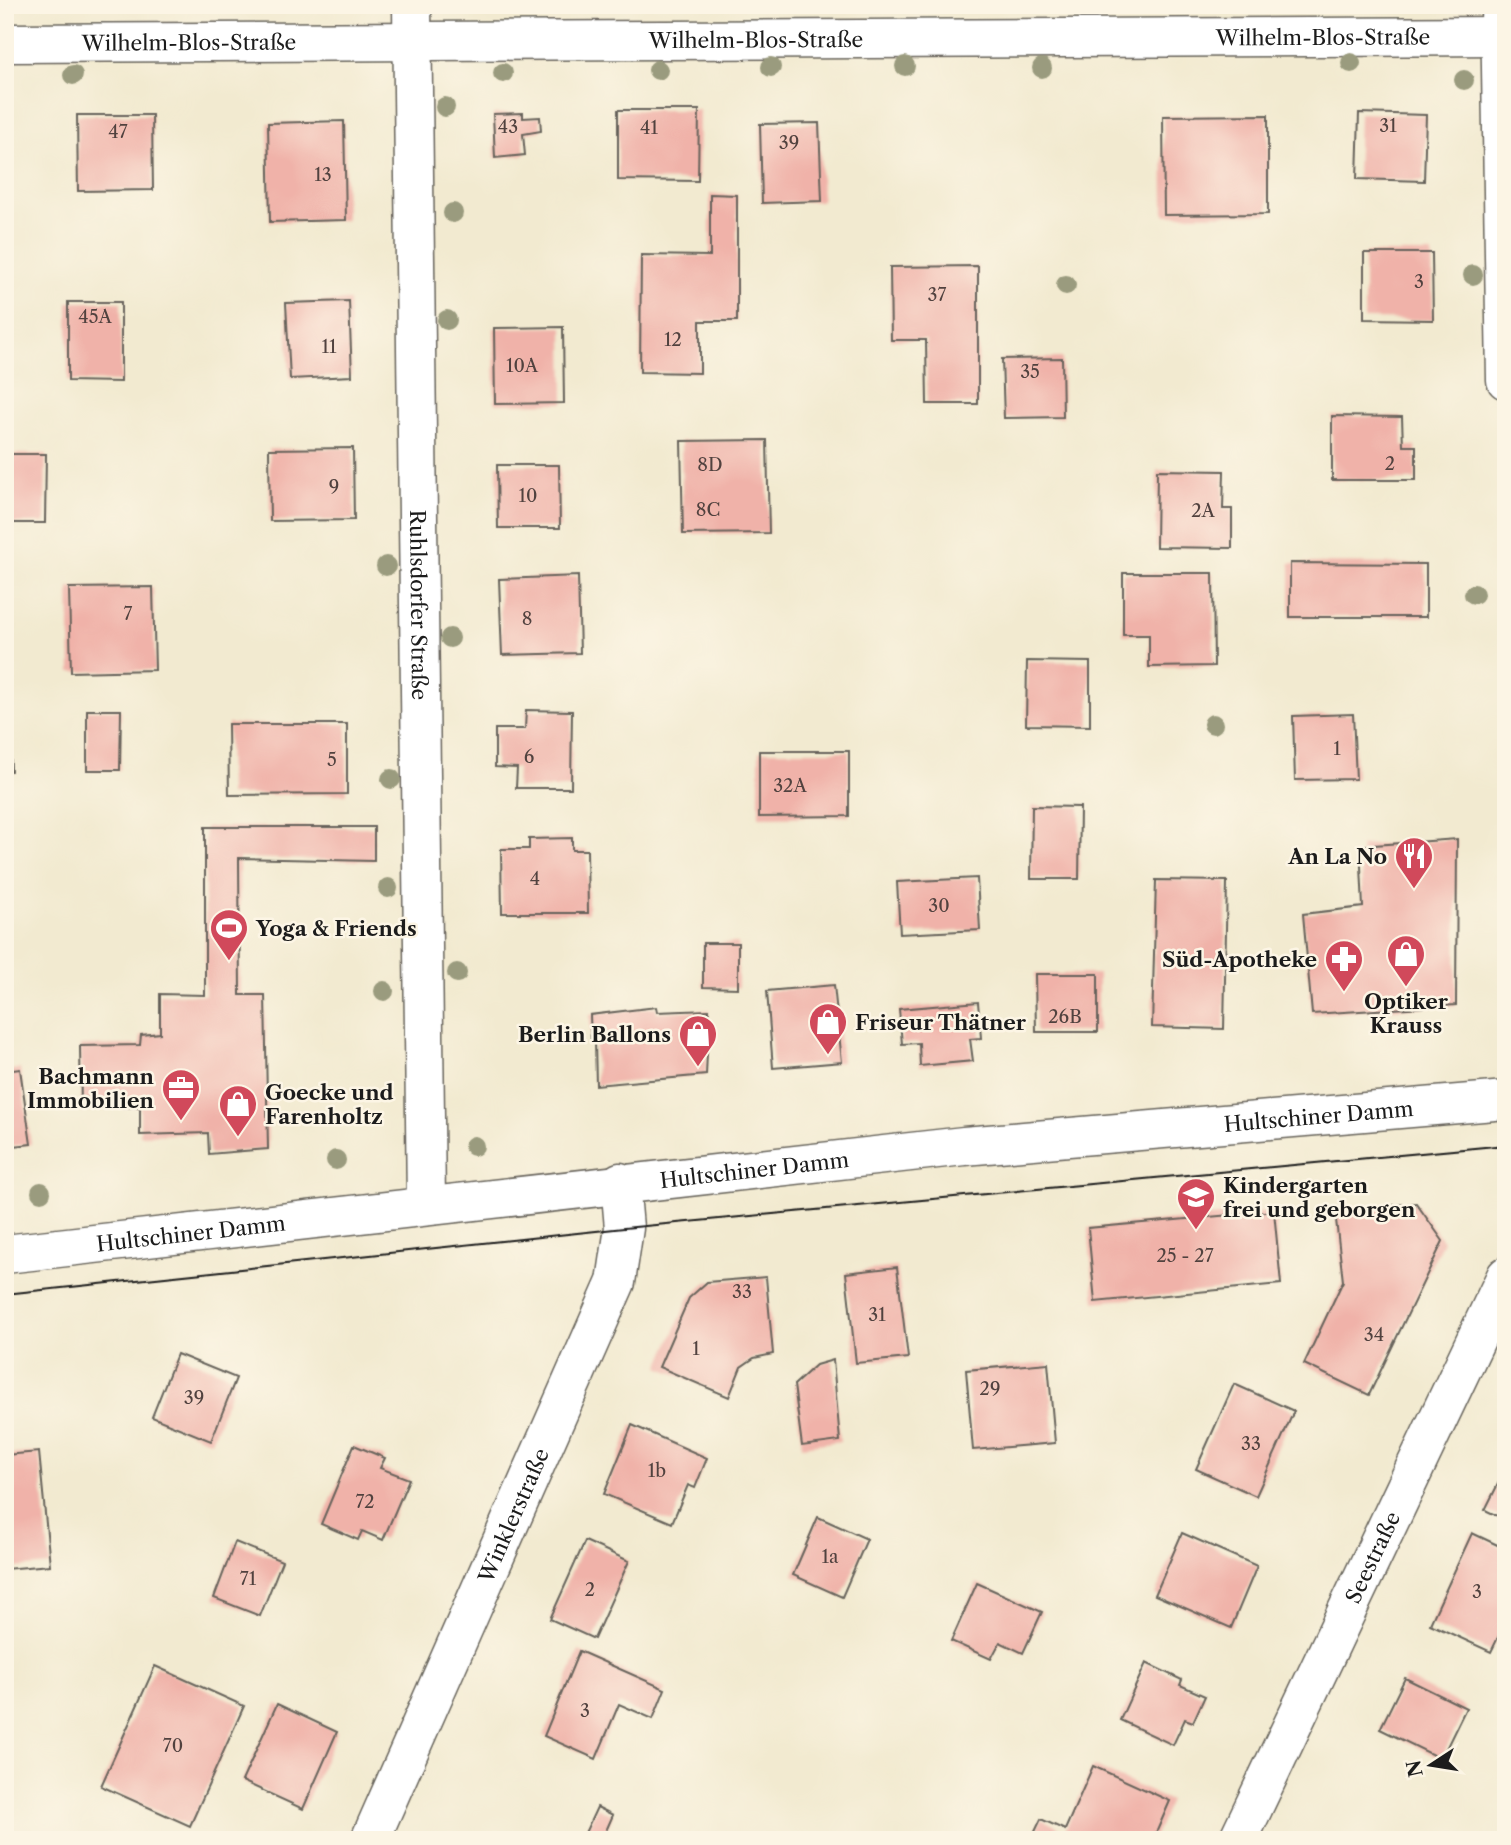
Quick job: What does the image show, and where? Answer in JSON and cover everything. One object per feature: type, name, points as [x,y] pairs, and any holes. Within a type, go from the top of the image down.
[{"type":"street","name":"Ruhlsdorfer Straße","points":[[412,5],[426,1204]]},
{"type":"street","name":"Wilhelm-Blos-Straße","points":[[5,43],[412,43],[1502,26]]},
{"type":"street","points":[[1502,26],[1506,380]]},
{"type":"street","name":"Hultschiner Damm","points":[[5,1254],[620,1182],[1067,1136],[1506,1100]]},
{"type":"street","name":"Winklerstraße","points":[[370,1840],[616,1282],[624,1228],[620,1182]]},
{"type":"street","name":"Seestraße","points":[[1238,1840],[1506,1276]]},
{"type":"building","points":[[618,110],[699,110],[698,181],[618,180]]},
{"type":"building","points":[[5,113],[9,113],[9,226],[5,227]]},
{"type":"building","points":[[523,113],[523,118],[540,117],[541,131],[523,134],[525,155],[495,158],[493,114]]},
{"type":"building","points":[[1359,113],[1426,115],[1424,181],[1357,179]]},
{"type":"building","points":[[77,115],[152,115],[153,190],[78,191]]},
{"type":"building","points":[[1268,115],[1268,214],[1164,215],[1163,116]]},
{"type":"building","points":[[344,121],[346,220],[270,222],[268,123]]},
{"type":"building","points":[[819,123],[822,201],[762,203],[760,124]]},
{"type":"building","points":[[710,194],[737,195],[737,321],[700,321],[700,373],[640,372],[641,255],[710,256]]},
{"type":"building","points":[[1364,253],[1432,253],[1433,320],[1364,319]]},
{"type":"building","points":[[978,266],[978,404],[927,404],[926,340],[891,340],[890,267]]},
{"type":"building","points":[[349,301],[352,376],[290,379],[286,303]]},
{"type":"building","points":[[68,302],[121,302],[121,382],[68,381]]},
{"type":"building","points":[[563,327],[564,403],[495,404],[494,328]]},
{"type":"building","points":[[1062,358],[1063,417],[1004,418],[1002,359]]},
{"type":"building","points":[[1332,416],[1402,417],[1403,446],[1416,446],[1416,480],[1332,480]]},
{"type":"building","points":[[767,440],[769,533],[683,534],[681,441]]},
{"type":"building","points":[[353,448],[354,520],[270,521],[269,449]]},
{"type":"building","points":[[5,454],[46,454],[45,523],[5,523]]},
{"type":"building","points":[[497,465],[559,465],[560,528],[498,528]]},
{"type":"building","points":[[1157,470],[1224,471],[1223,509],[1232,509],[1232,548],[1156,547]]},
{"type":"building","points":[[1290,563],[1426,564],[1426,617],[1290,617]]},
{"type":"building","points":[[1123,573],[1213,573],[1214,666],[1149,667],[1149,635],[1123,635]]},
{"type":"building","points":[[578,576],[580,653],[502,655],[499,579]]},
{"type":"building","points":[[153,587],[155,670],[71,672],[69,588]]},
{"type":"building","points":[[1027,661],[1090,662],[1090,726],[1026,725]]},
{"type":"building","points":[[87,710],[121,710],[120,770],[87,770]]},
{"type":"building","points":[[526,710],[572,711],[571,788],[516,788],[517,768],[495,767],[495,729],[525,729]]},
{"type":"building","points":[[1353,714],[1356,779],[1295,780],[1293,716]]},
{"type":"building","points":[[228,724],[347,724],[347,794],[229,795]]},
{"type":"building","points":[[5,741],[10,741],[11,771],[5,772]]},
{"type":"building","points":[[759,751],[849,751],[849,816],[759,817]]},
{"type":"building","points":[[1032,806],[1080,807],[1079,879],[1031,879]]},
{"type":"building","points":[[205,827],[374,827],[374,861],[239,858],[240,995],[265,995],[268,1149],[209,1154],[208,1133],[140,1135],[140,1107],[81,1108],[80,1046],[140,1045],[141,1035],[160,1033],[160,994],[205,995]]},
{"type":"building","points":[[572,838],[572,850],[587,850],[588,913],[502,913],[501,849],[529,849],[529,839]]},
{"type":"building","points":[[1457,839],[1456,1005],[1312,1014],[1303,914],[1363,907],[1360,846]]},
{"type":"building","points":[[977,878],[980,930],[900,934],[897,882]]},
{"type":"building","points":[[1156,880],[1227,881],[1224,1029],[1152,1027]]},
{"type":"building","points":[[703,943],[738,943],[738,988],[703,987]]},
{"type":"building","points":[[1035,974],[1098,974],[1098,1032],[1036,1032]]},
{"type":"building","points":[[834,985],[842,1062],[773,1068],[767,991]]},
{"type":"building","points":[[978,1002],[981,1038],[970,1039],[973,1061],[920,1066],[919,1043],[902,1044],[899,1009]]},
{"type":"building","points":[[656,1007],[657,1012],[709,1010],[706,1075],[596,1085],[595,1041],[591,1040],[590,1015]]},
{"type":"building","points":[[20,1069],[31,1144],[5,1147],[5,1071]]},
{"type":"building","points":[[1416,1203],[1443,1241],[1369,1395],[1304,1364],[1343,1281],[1335,1211]]},
{"type":"building","points":[[1274,1211],[1281,1284],[1095,1302],[1088,1228]]},
{"type":"building","points":[[897,1267],[908,1358],[856,1363],[846,1273]]},
{"type":"building","points":[[766,1277],[773,1354],[754,1358],[741,1367],[729,1397],[659,1367],[689,1298],[707,1282]]},
{"type":"building","points":[[177,1354],[236,1378],[211,1441],[152,1417]]},
{"type":"building","points":[[833,1360],[840,1441],[802,1446],[794,1385],[816,1365]]},
{"type":"building","points":[[1048,1363],[1055,1443],[973,1450],[966,1370]]},
{"type":"building","points":[[1234,1384],[1294,1411],[1256,1496],[1196,1469]]},
{"type":"building","points":[[632,1425],[707,1458],[695,1488],[688,1485],[672,1523],[604,1494]]},
{"type":"building","points":[[354,1445],[385,1458],[380,1468],[409,1479],[383,1540],[362,1531],[358,1540],[321,1524]]},
{"type":"building","points":[[39,1452],[50,1565],[5,1569],[5,1455]]},
{"type":"building","points":[[1506,1468],[1506,1520],[1485,1510]]},
{"type":"building","points":[[818,1517],[867,1539],[842,1597],[793,1575]]},
{"type":"building","points":[[1182,1533],[1257,1566],[1231,1628],[1155,1595]]},
{"type":"building","points":[[1472,1533],[1506,1549],[1506,1621],[1491,1652],[1430,1624]]},
{"type":"building","points":[[585,1541],[629,1561],[594,1639],[550,1619]]},
{"type":"building","points":[[235,1542],[282,1561],[260,1616],[214,1598]]},
{"type":"building","points":[[977,1583],[1042,1612],[1023,1653],[1000,1642],[991,1659],[951,1641]]},
{"type":"building","points":[[579,1651],[665,1689],[653,1719],[619,1704],[596,1759],[544,1736]]},
{"type":"building","points":[[1146,1663],[1182,1680],[1180,1685],[1205,1696],[1193,1722],[1185,1719],[1173,1745],[1120,1720]]},
{"type":"building","points":[[155,1666],[244,1706],[190,1826],[101,1786]]},
{"type":"building","points":[[1405,1678],[1466,1708],[1441,1759],[1380,1729]]},
{"type":"building","points":[[277,1704],[337,1732],[303,1809],[242,1781]]},
{"type":"building","points":[[1093,1766],[1170,1801],[1153,1840],[1031,1840],[1041,1819],[1065,1830]]},
{"type":"building","points":[[597,1807],[613,1815],[602,1840],[584,1835]]},
{"type":"tram line","points":[[5,1294],[624,1228],[1506,1145]]},
{"type":"place","name":"An La No","points":[[1414,890]]},
{"type":"place","name":"Yoga & Friends","points":[[229,962]]},
{"type":"place","name":"Optiker Krauss","points":[[1406,988]]},
{"type":"place","name":"Süd-Apotheke","points":[[1344,993]]},
{"type":"place","name":"Friseur Thätner","points":[[828,1056]]},
{"type":"place","name":"Berlin Ballons","points":[[698,1068]]},
{"type":"place","name":"Bachmann Immobilien","points":[[181,1122]]},
{"type":"place","name":"Goecke und Farenholtz","points":[[238,1138]]},
{"type":"place","name":"Kindergarten frei und geborgen","points":[[1196,1231]]}]
